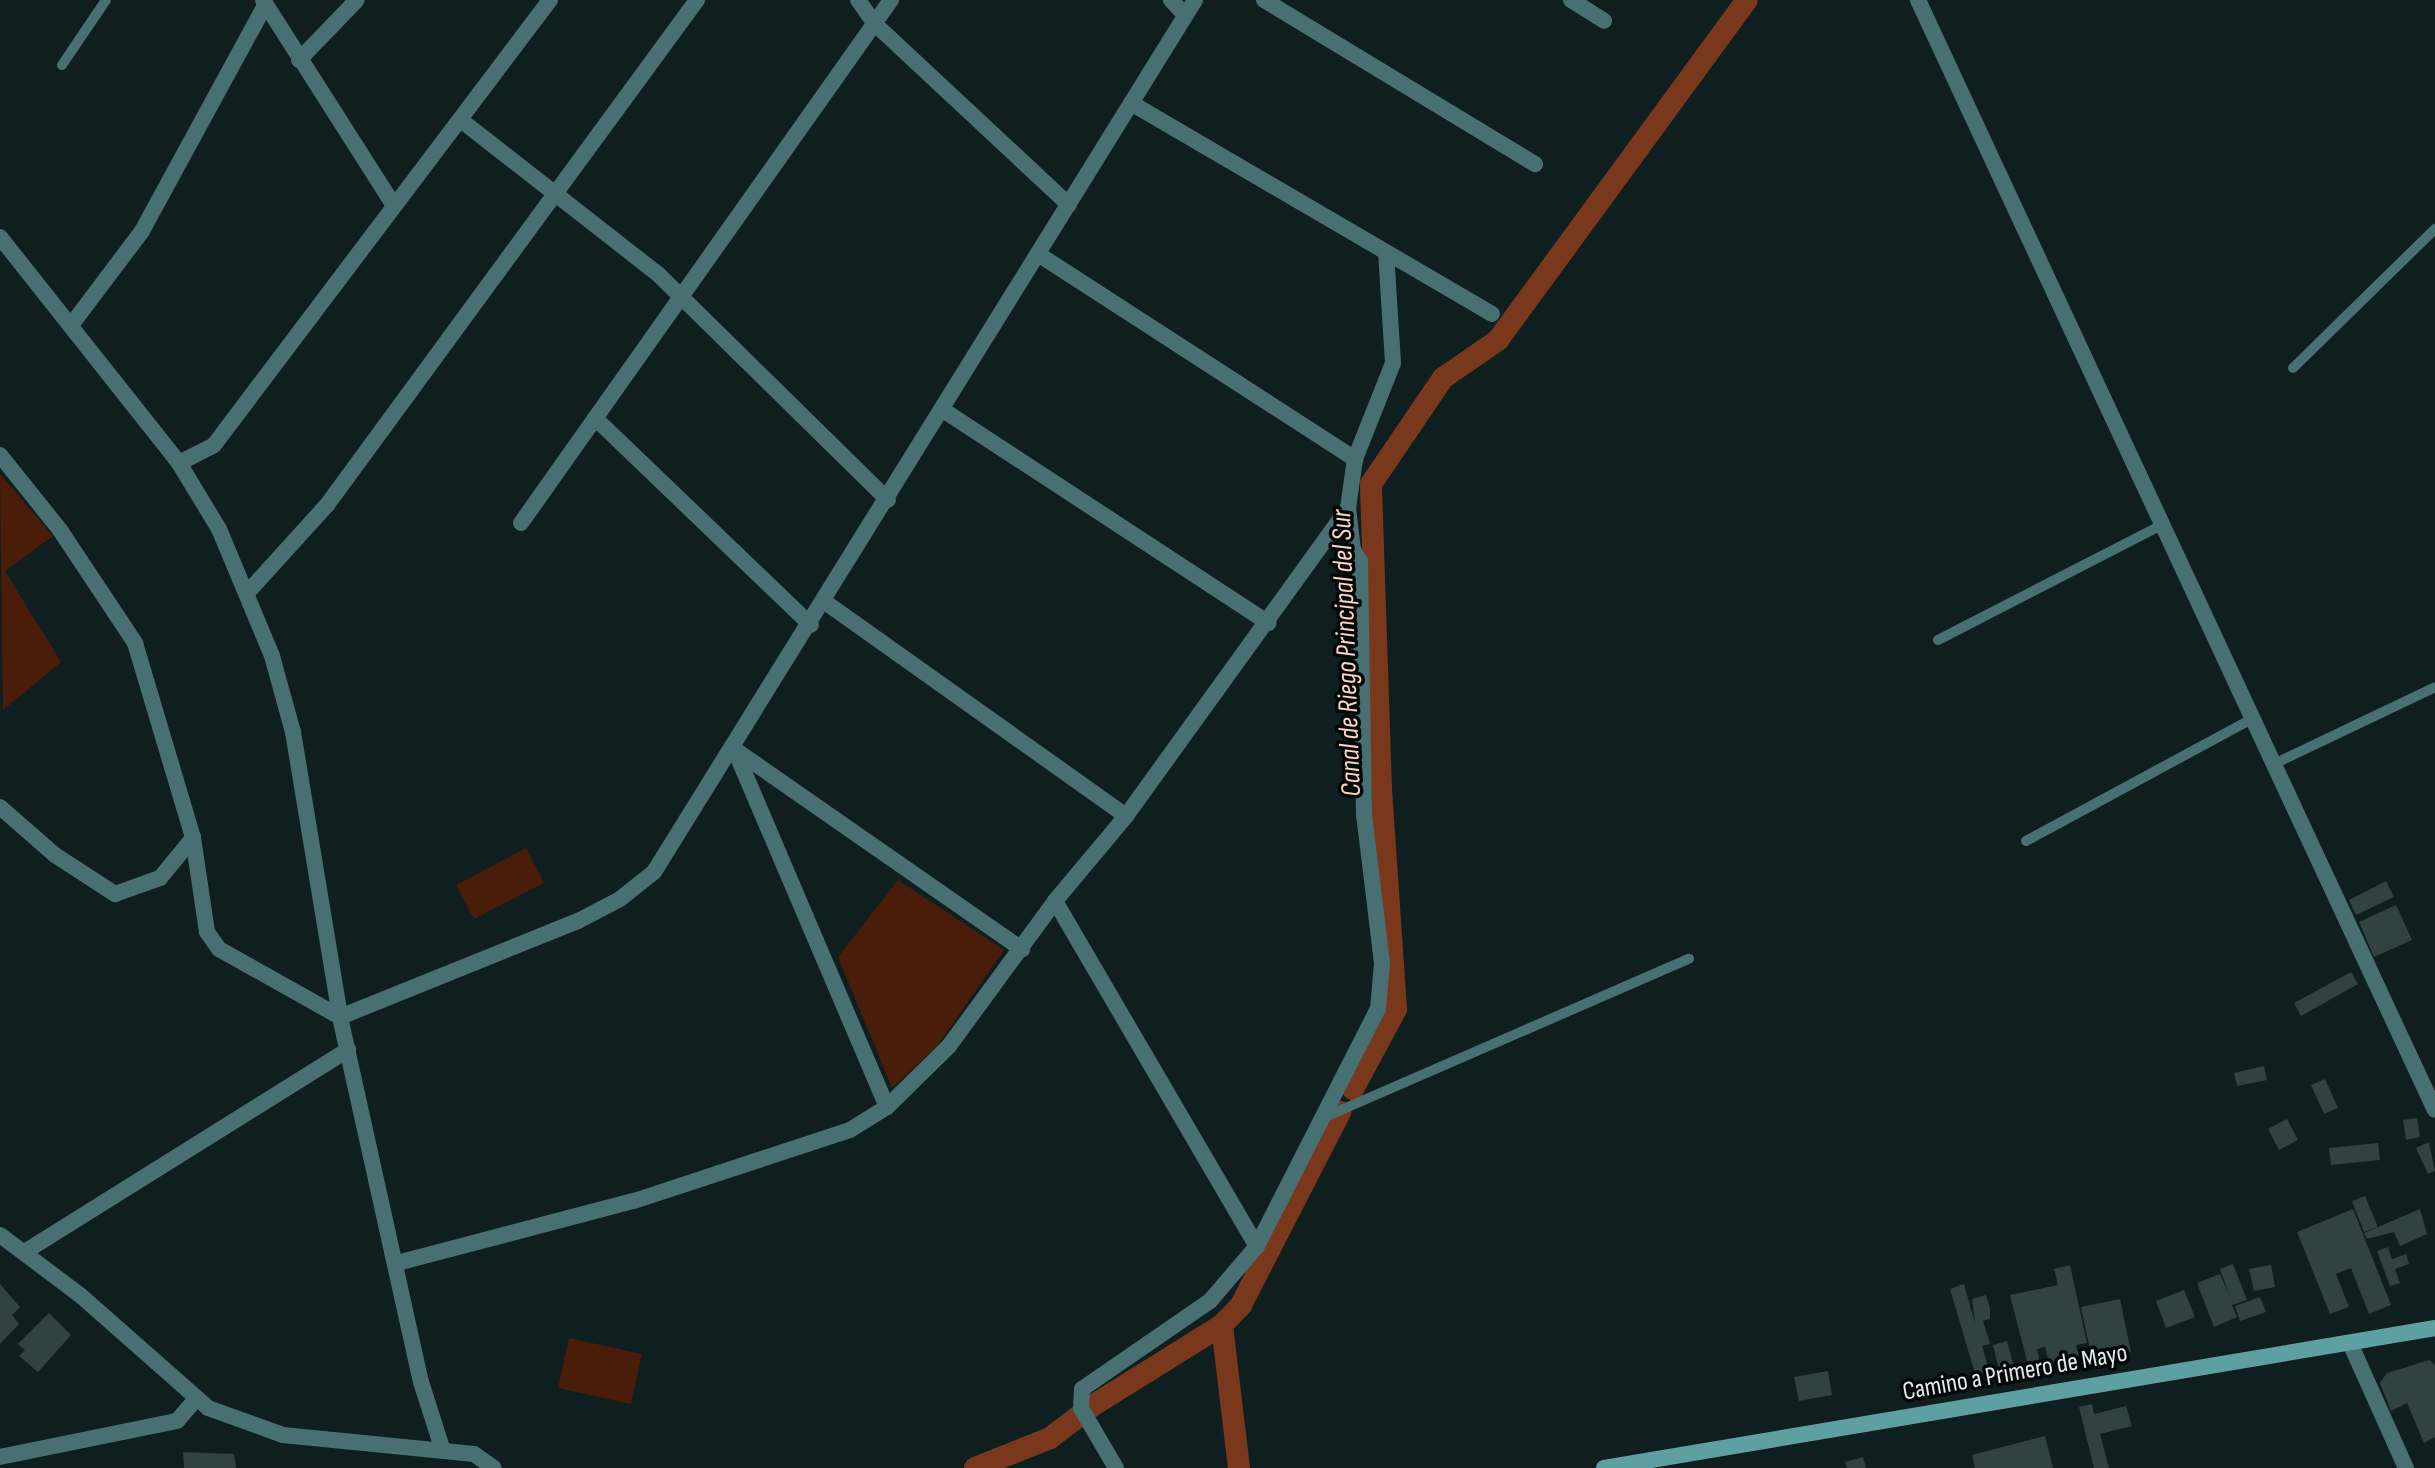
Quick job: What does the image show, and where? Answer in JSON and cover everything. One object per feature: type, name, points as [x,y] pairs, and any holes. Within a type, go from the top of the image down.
[{"type":"main road","name":"Camino a Primero de Mayo","points":[[1604,1468],[2435,1328]]},
{"type":"street","points":[[299,60],[357,0]]},
{"type":"street","points":[[179,463],[214,445],[393,204],[462,121],[550,0]]},
{"type":"street","points":[[248,592],[327,505],[697,0]]},
{"type":"street","points":[[858,0],[875,24],[1069,205]]},
{"type":"street","points":[[521,523],[891,0]]},
{"type":"street","points":[[1171,0],[1185,15]]},
{"type":"street","points":[[340,1017],[620,899],[654,872],[811,625],[1195,0]]},
{"type":"street","points":[[1264,0],[1535,164]]},
{"type":"street","points":[[1571,0],[1604,21]]},
{"type":"street","points":[[1918,0],[2255,717],[2435,1110]]},
{"type":"street","points":[[264,2],[393,204]]},
{"type":"street","points":[[72,324],[142,231],[264,2]]},
{"type":"street","points":[[1131,103],[1492,314]]},
{"type":"street","points":[[462,121],[556,193],[681,297],[888,500]]},
{"type":"street","points":[[0,237],[72,324],[179,463],[248,592],[293,732],[340,1017],[421,1382],[443,1451]]},
{"type":"street","points":[[1116,1468],[1081,1408],[1082,1389],[1210,1301],[1257,1246],[1370,1031],[1382,963],[1364,815],[1360,561],[1353,550],[1348,508],[1355,459],[1393,363],[1386,252]]},
{"type":"street","points":[[1038,254],[1355,459]]},
{"type":"street","points":[[943,410],[1269,623]]},
{"type":"street","points":[[595,418],[811,625]]},
{"type":"street","points":[[0,455],[60,530],[135,643],[193,838],[202,915],[219,949],[340,1017]]},
{"type":"street","points":[[397,1263],[634,1201],[850,1130],[887,1107],[949,1046],[1055,901],[1126,816],[1269,623],[1348,508]]},
{"type":"street","points":[[825,602],[1126,816]]},
{"type":"street","points":[[734,749],[1022,949]]},
{"type":"street","points":[[734,749],[887,1107]]},
{"type":"street","points":[[0,807],[55,855],[115,894],[160,878],[193,838]]},
{"type":"street","points":[[1055,901],[1257,1246]]},
{"type":"street","points":[[26,1251],[348,1050]]},
{"type":"street","points":[[0,1235],[26,1251],[196,1399],[251,1426],[283,1435],[443,1451],[494,1468]]},
{"type":"street","points":[[2350,1343],[2406,1468]]},
{"type":"street","points":[[0,1457],[177,1421],[196,1399]]},
{"type":"lane","points":[[62,65],[106,0]]},
{"type":"lane","points":[[2293,368],[2435,229]]},
{"type":"lane","points":[[1938,640],[2164,524]]},
{"type":"lane","points":[[2276,763],[2435,687]]},
{"type":"lane","points":[[2026,841],[2255,717]]},
{"type":"lane","points":[[1325,1117],[1689,959]]},
{"type":"shaded area","points":[[0,474],[53,536],[5,571],[61,662],[3,710]]},
{"type":"shaded area","points":[[526,848],[544,883],[474,919],[456,885]]},
{"type":"shaded area","points":[[898,880],[1004,950],[937,1046],[892,1088],[838,957]]},
{"type":"shaded area","points":[[569,1338],[642,1354],[631,1404],[558,1388]]},
{"type":"building","points":[[2386,881],[2394,897],[2356,915],[2349,900]]},
{"type":"building","points":[[2396,905],[2412,940],[2374,957],[2359,922]]},
{"type":"building","points":[[2351,972],[2358,984],[2301,1016],[2294,1003]]},
{"type":"building","points":[[2264,1066],[2267,1080],[2237,1086],[2234,1073]]},
{"type":"building","points":[[2325,1079],[2338,1108],[2324,1114],[2311,1085]]},
{"type":"building","points":[[2417,1118],[2420,1137],[2406,1140],[2403,1120]]},
{"type":"building","points":[[2287,1119],[2298,1140],[2279,1150],[2268,1129]]},
{"type":"building","points":[[2429,1142],[2435,1171],[2428,1174],[2416,1148]]},
{"type":"building","points":[[2378,1143],[2380,1160],[2331,1165],[2329,1148]]},
{"type":"building","points":[[2365,1196],[2378,1227],[2364,1232],[2352,1201]]},
{"type":"building","points":[[2353,1209],[2391,1305],[2369,1314],[2351,1268],[2336,1274],[2349,1307],[2330,1314],[2297,1232]]},
{"type":"building","points":[[2420,1209],[2427,1234],[2400,1246],[2394,1232],[2367,1239],[2364,1233]]},
{"type":"building","points":[[2388,1247],[2392,1259],[2406,1254],[2409,1264],[2395,1269],[2400,1283],[2390,1286],[2377,1251]]},
{"type":"building","points":[[2233,1264],[2247,1300],[2232,1305],[2237,1317],[2214,1327],[2197,1283],[2220,1274],[2230,1297],[2220,1269]]},
{"type":"building","points":[[2070,1265],[2087,1343],[2076,1345],[2079,1356],[2049,1363],[2045,1347],[2037,1349],[2042,1370],[2030,1373],[2010,1295],[2058,1285],[2054,1269]]},
{"type":"building","points":[[2271,1265],[2275,1287],[2254,1291],[2249,1269]]},
{"type":"building","points":[[0,1284],[20,1307],[12,1315],[19,1324],[0,1344]]},
{"type":"building","points":[[1964,1284],[1975,1323],[1972,1299],[1986,1295],[1990,1308],[1990,1319],[1983,1321],[1990,1344],[1982,1346],[1990,1373],[1976,1377],[1950,1289]]},
{"type":"building","points":[[2184,1290],[2195,1317],[2166,1328],[2156,1301]]},
{"type":"building","points":[[2260,1297],[2266,1312],[2240,1321],[2235,1306]]},
{"type":"building","points":[[2120,1299],[2131,1352],[2092,1360],[2081,1307]]},
{"type":"building","points":[[49,1313],[71,1335],[38,1372],[19,1356],[25,1350],[18,1344]]},
{"type":"building","points":[[2007,1341],[2017,1378],[2002,1382],[1993,1345]]},
{"type":"building","points":[[2429,1360],[2435,1365],[2435,1437],[2424,1443],[2407,1403],[2391,1411],[2380,1383],[2387,1373]]},
{"type":"building","points":[[1828,1371],[1832,1395],[1799,1401],[1794,1377]]},
{"type":"building","points":[[2092,1404],[2094,1414],[2126,1406],[2132,1426],[2100,1434],[2109,1468],[2094,1468],[2079,1407]]},
{"type":"building","points":[[2045,1436],[2053,1468],[1975,1468],[1972,1455]]},
{"type":"building","points":[[183,1452],[234,1454],[236,1468],[184,1468]]},
{"type":"building","points":[[1863,1457],[1866,1468],[1847,1468],[1845,1462]]},
{"type":"waterway","name":"Canal de Riego Principal del Sur","points":[[1353,1089],[1396,1009],[1381,789],[1371,484],[1443,378],[1498,340],[1747,0]]},
{"type":"waterway","name":"Canal de Riego Principal del Sur","points":[[1239,1468],[1222,1325],[1241,1305],[1340,1112]]},
{"type":"waterway","points":[[975,1468],[1050,1438],[1092,1406],[1222,1325]]}]
